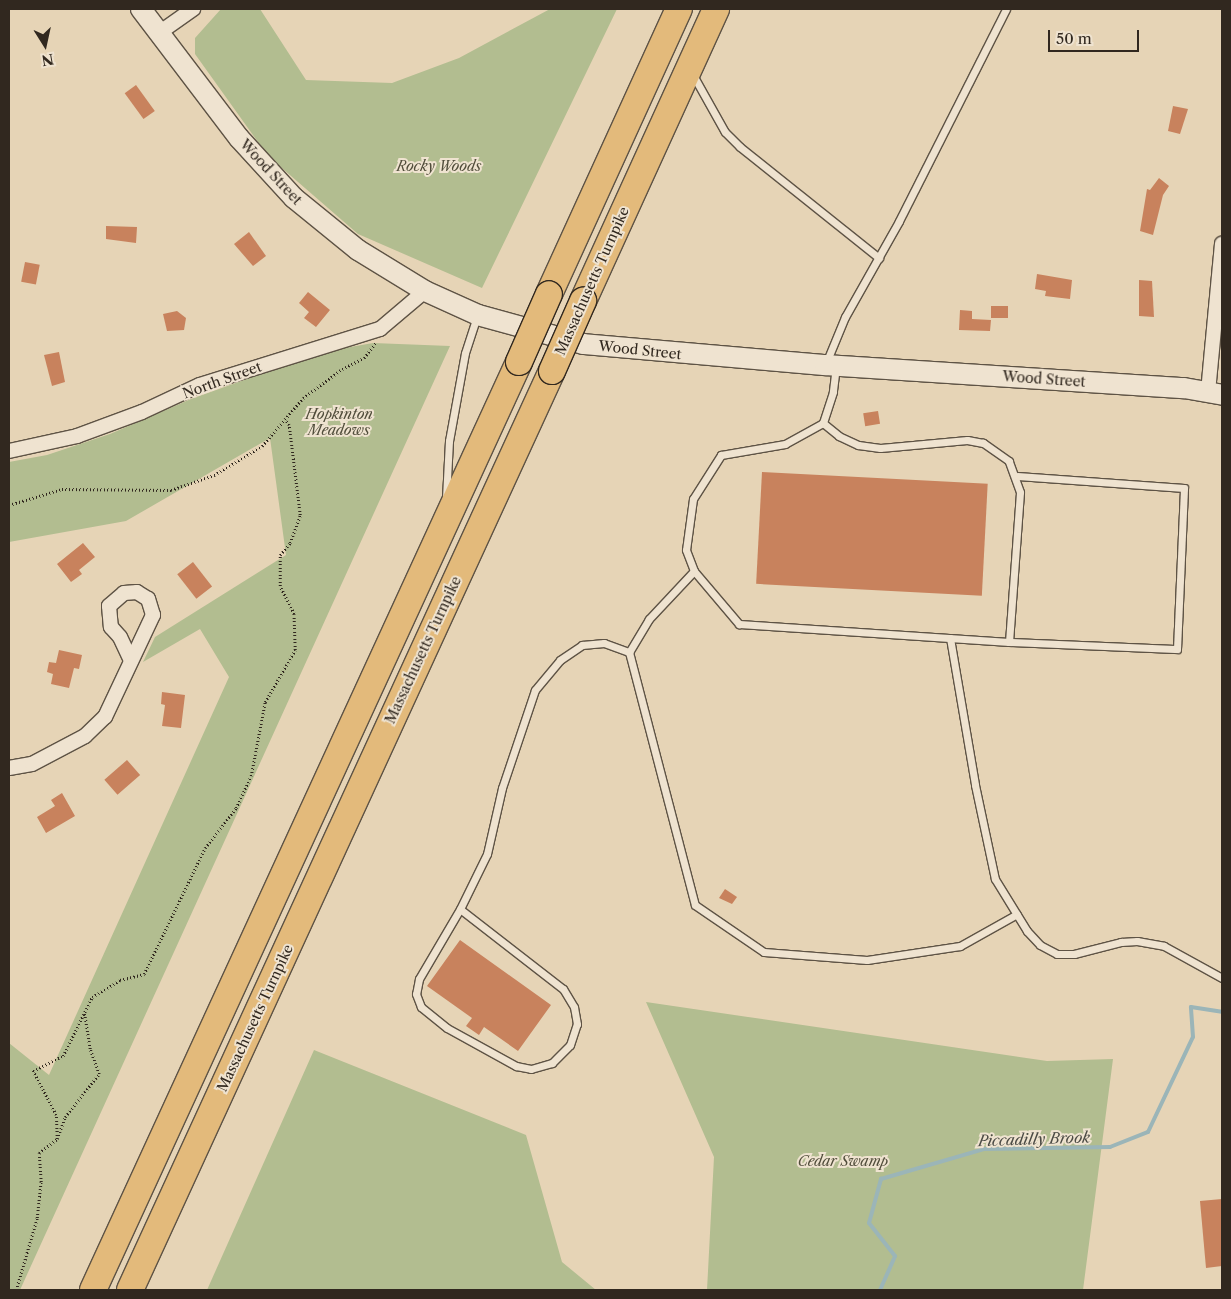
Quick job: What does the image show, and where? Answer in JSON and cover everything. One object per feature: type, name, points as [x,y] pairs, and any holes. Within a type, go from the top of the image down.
[{"type":"highway","points":[[93,1290],[446,523],[679,9]]},
{"type":"highway","name":"Massachusetts Turnpike","points":[[130,1290],[716,9]]},
{"type":"main road","name":"Wood Street","points":[[144,10],[159,33],[239,138],[294,198],[358,250],[425,291],[478,315],[583,344],[831,366],[1215,394]]},
{"type":"street","points":[[159,33],[193,9]]},
{"type":"street","points":[[1215,394],[1222,244]]},
{"type":"street","name":"North Street","points":[[9,451],[77,436],[142,412],[200,385],[380,329],[425,291]]},
{"type":"street","points":[[9,768],[32,764],[85,736],[105,717],[153,615],[148,599],[137,592],[124,593],[109,606],[111,627],[120,637],[131,661]]},
{"type":"lane","points":[[1006,9],[879,258],[845,316],[831,366],[834,392],[823,423],[785,444],[721,455],[694,499],[686,550],[694,571],[738,624],[1009,642],[1177,649],[1184,488],[1017,476]]},
{"type":"lane","points":[[690,68],[726,132],[740,147],[879,258]]},
{"type":"lane","points":[[446,523],[449,441],[465,353],[478,315]]},
{"type":"lane","points":[[823,423],[846,439],[880,448],[967,440],[983,443],[997,450],[1009,461],[1017,476],[1020,492],[1009,642]]},
{"type":"lane","points":[[694,571],[649,619],[629,652],[695,905],[764,952],[867,960],[960,946],[1017,914]]},
{"type":"lane","points":[[950,638],[974,785],[995,878],[1017,914],[1040,946],[1057,954],[1074,954],[1137,940],[1164,946],[1222,978]]},
{"type":"lane","points":[[460,909],[563,989],[574,1007],[577,1024],[570,1045],[552,1062],[531,1069],[516,1066],[447,1028],[422,1007],[416,994],[419,979],[460,909],[487,854],[502,788],[535,690],[560,660],[582,645],[604,643],[629,652]]},
{"type":"path","points":[[9,504],[62,489],[171,490],[214,475],[262,446],[310,393],[342,369],[364,358],[375,345],[380,329]]},
{"type":"path","points":[[57,1138],[56,1115],[33,1071],[64,1056],[92,997],[120,980],[144,974],[205,848],[236,808],[250,776],[264,702],[295,650],[294,614],[280,586],[280,555],[290,543],[300,515],[289,425],[285,419]]},
{"type":"path","points":[[16,1290],[37,1218],[41,1182],[39,1153],[57,1138],[65,1117],[99,1074],[90,1049],[84,1011]]},
{"type":"green space","name":"Rocky Woods","points":[[221,9],[260,9],[306,80],[392,83],[459,58],[550,9],[617,9],[482,288],[358,234],[268,156],[195,54],[195,38]]},
{"type":"green space","name":"Hopkinton Meadows","points":[[373,343],[450,346],[20,1290],[9,1290],[9,1043],[49,1075],[229,677],[200,629],[143,662],[155,637],[286,555],[270,438],[126,521],[9,542],[9,462],[47,455],[110,434],[191,399],[322,352]]},
{"type":"green space","name":"Cedar Swamp","points":[[646,1002],[1047,1061],[1113,1059],[1083,1290],[707,1290],[714,1157]]},
{"type":"green space","points":[[314,1050],[526,1135],[562,1262],[596,1290],[207,1290]]},
{"type":"building","points":[[136,85],[155,111],[143,119],[125,93]]},
{"type":"building","points":[[1173,106],[1188,109],[1180,134],[1168,131]]},
{"type":"building","points":[[1159,178],[1169,186],[1163,195],[1153,235],[1140,231],[1147,189],[1150,190]]},
{"type":"building","points":[[106,226],[137,227],[136,243],[106,239]]},
{"type":"building","points":[[249,232],[266,256],[253,266],[234,244]]},
{"type":"building","points":[[25,262],[40,265],[36,284],[21,282]]},
{"type":"building","points":[[1037,274],[1072,280],[1070,299],[1045,296],[1046,291],[1035,289]]},
{"type":"building","points":[[1139,280],[1152,281],[1154,317],[1139,316]]},
{"type":"building","points":[[308,292],[330,310],[316,327],[304,318],[309,312],[299,303]]},
{"type":"building","points":[[991,306],[1008,306],[1008,318],[991,318]]},
{"type":"building","points":[[960,310],[972,311],[972,319],[991,320],[990,331],[959,330]]},
{"type":"building","points":[[177,311],[186,318],[184,330],[167,331],[163,314]]},
{"type":"building","points":[[59,352],[65,382],[52,386],[44,355]]},
{"type":"building","points":[[878,411],[880,424],[865,426],[863,413]]},
{"type":"building","points":[[762,472],[988,484],[982,596],[756,584]]},
{"type":"building","points":[[83,543],[95,557],[79,570],[82,574],[71,582],[57,564]]},
{"type":"building","points":[[193,562],[212,586],[196,599],[177,574]]},
{"type":"building","points":[[59,650],[82,655],[79,669],[74,668],[69,688],[51,684],[53,674],[47,672],[49,662],[56,663]]},
{"type":"building","points":[[162,692],[185,695],[181,728],[162,726],[165,705],[161,704]]},
{"type":"building","points":[[127,760],[140,775],[117,795],[104,780]]},
{"type":"building","points":[[62,793],[75,816],[46,833],[37,817],[55,806],[51,800]]},
{"type":"building","points":[[725,889],[737,897],[732,904],[719,898]]},
{"type":"building","points":[[460,940],[551,1005],[518,1051],[484,1027],[479,1035],[466,1026],[472,1018],[427,986]]},
{"type":"building","points":[[1222,1199],[1222,1266],[1206,1268],[1200,1201]]},
{"type":"waterway","name":"Piccadilly Brook","points":[[880,1290],[895,1256],[869,1223],[881,1179],[984,1149],[1110,1147],[1148,1132],[1193,1037],[1191,1007],[1222,1012]]}]
